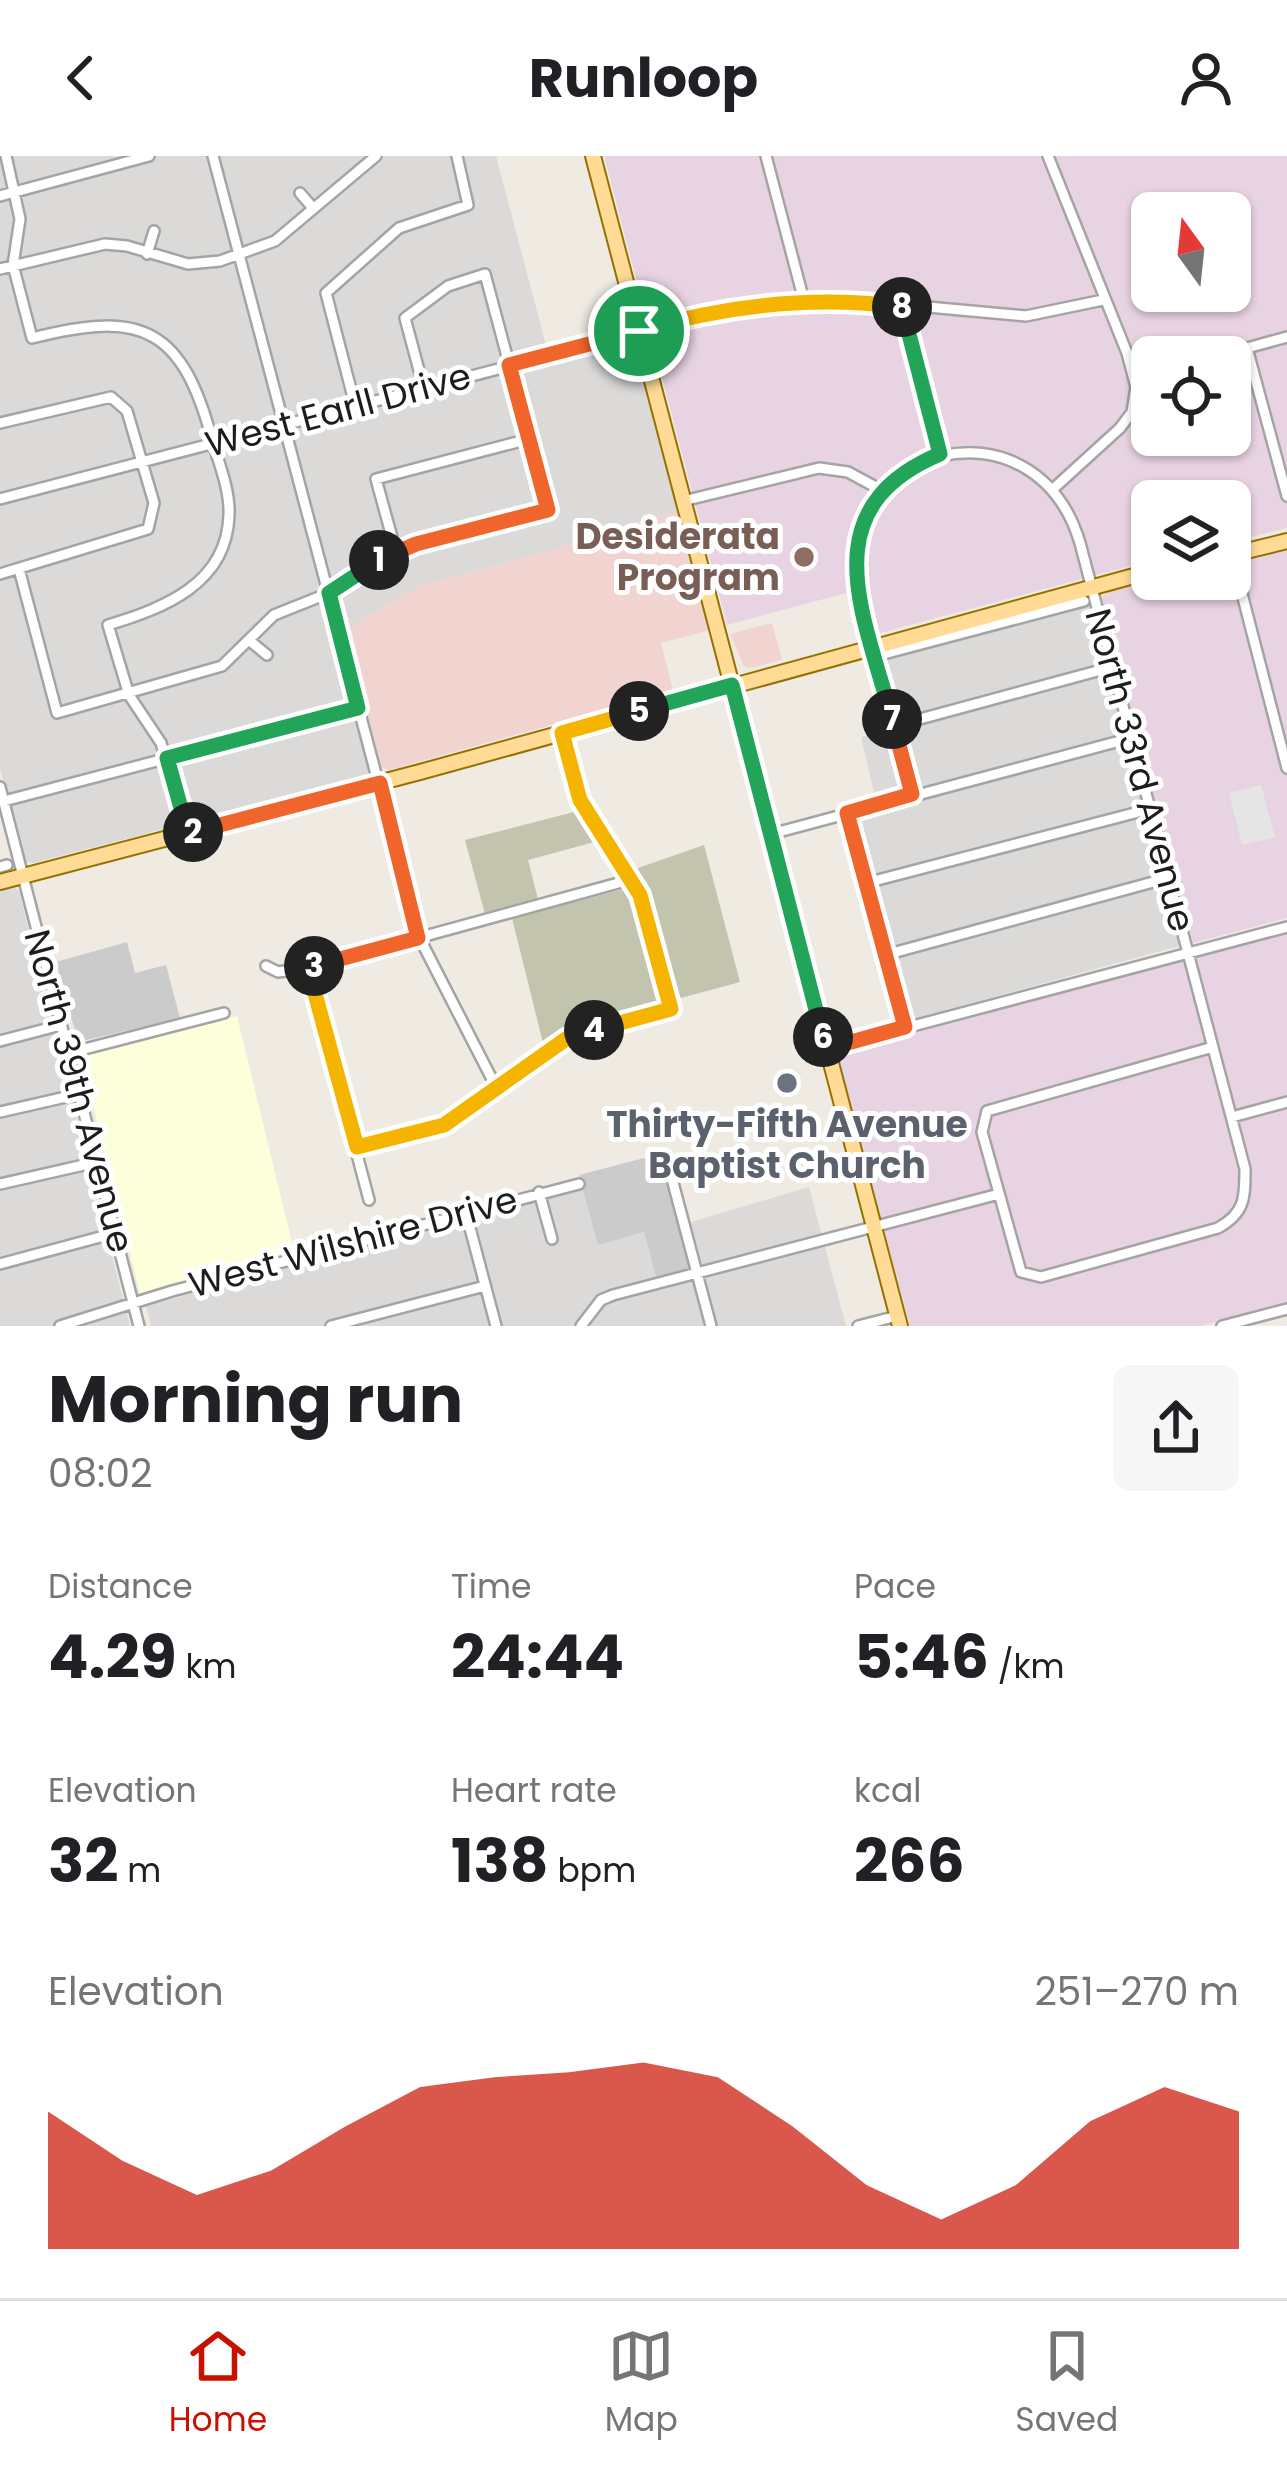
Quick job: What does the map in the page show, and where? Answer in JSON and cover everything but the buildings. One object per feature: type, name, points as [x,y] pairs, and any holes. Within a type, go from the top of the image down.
[{"type":"main road","points":[[593,156],[899,1321]]},
{"type":"main road","points":[[1251,550],[1287,542]]},
{"type":"main road","points":[[0,882],[1087,594],[1131,578]]},
{"type":"street","points":[[6,156],[20,226],[13,266],[32,338],[106,323],[133,328],[171,352],[200,392],[229,515],[224,544],[208,573],[184,597],[109,625],[129,695],[152,724],[167,758],[188,833]]},
{"type":"street","points":[[0,196],[148,156]]},
{"type":"street","points":[[213,156],[418,938],[496,1087]]},
{"type":"street","points":[[0,269],[105,244],[188,264],[266,247],[376,156]]},
{"type":"street","points":[[355,405],[326,293],[398,228],[468,205],[457,156]]},
{"type":"street","points":[[766,156],[803,301]]},
{"type":"street","points":[[912,794],[855,570],[864,524],[883,491],[903,470],[940,454],[962,451],[1004,456],[1053,489],[1120,428],[1135,400],[1126,353],[1048,156]]},
{"type":"street","points":[[300,193],[313,208]]},
{"type":"street","points":[[147,254],[154,231]]},
{"type":"street","points":[[20,569],[57,713],[222,667],[274,615],[329,593],[396,552],[548,510],[485,274],[448,286],[405,318],[424,388]]},
{"type":"street","name":"West Earll Drive","points":[[0,499],[736,307],[850,300],[1027,316],[1103,300]]},
{"type":"street","points":[[902,307],[940,454]]},
{"type":"street","points":[[1287,337],[1247,348],[1287,496]]},
{"type":"street","points":[[171,352],[181,341]]},
{"type":"street","points":[[0,423],[111,397],[127,411],[154,503],[148,530],[0,574]]},
{"type":"street","points":[[396,552],[376,479],[529,439]]},
{"type":"street","points":[[683,501],[819,468],[848,472],[883,491]]},
{"type":"street","name":"North 33rd Avenue","points":[[998,1193],[1017,1264],[1030,1277],[1218,1228],[1235,1219],[1246,1201],[1245,1169],[1232,1117],[1112,667],[1087,594],[1076,531],[1053,489]]},
{"type":"street","points":[[224,544],[239,550]]},
{"type":"street","points":[[1243,600],[1287,768]]},
{"type":"street","points":[[250,641],[267,655]]},
{"type":"street","points":[[894,726],[1112,667]]},
{"type":"street","points":[[4,801],[358,708]]},
{"type":"street","points":[[357,1147],[444,1125],[572,1035],[671,1009],[633,879],[580,800],[562,733]]},
{"type":"street","points":[[771,834],[1131,738]]},
{"type":"street","name":"North 39th Avenue","points":[[0,788],[139,1326]]},
{"type":"street","points":[[866,883],[1150,808]]},
{"type":"street","points":[[847,813],[905,1027]]},
{"type":"street","points":[[885,955],[1168,878]]},
{"type":"street","points":[[266,966],[278,972],[308,968],[633,879]]},
{"type":"street","points":[[826,1049],[1287,927]]},
{"type":"street","points":[[308,968],[369,1199]]},
{"type":"street","points":[[69,1053],[224,1013]]},
{"type":"street","points":[[0,1041],[61,1025]]},
{"type":"street","points":[[581,1326],[601,1300],[998,1193],[982,1132],[983,1117],[998,1106],[1213,1047]]},
{"type":"street","points":[[0,1112],[79,1094]]},
{"type":"street","points":[[1232,1117],[1287,1102]]},
{"type":"street","points":[[0,1184],[97,1162]]},
{"type":"street","points":[[664,1167],[671,1174],[711,1326]]},
{"type":"street","name":"West Wilshire Drive","points":[[59,1326],[579,1184]]},
{"type":"street","points":[[539,1192],[552,1239]]},
{"type":"street","points":[[466,1213],[496,1326]]},
{"type":"street","points":[[0,1264],[115,1233]]},
{"type":"street","points":[[331,1326],[485,1286]]},
{"type":"street","points":[[1222,1326],[1284,1309],[1285,1326]]},
{"type":"street","points":[[858,1326],[899,1321]]},
{"type":"shaded area","points":[[0,156],[496,156],[547,349],[0,493]]},
{"type":"shaded area","points":[[604,156],[1287,156],[1287,528],[1251,537],[1251,480],[1131,480],[1131,566],[877,634],[865,588],[727,625]]},
{"type":"shaded area","points":[[630,339],[635,343],[679,511],[420,586],[363,619],[337,642],[371,770],[367,776],[33,863],[26,861],[0,768],[0,505]]},
{"type":"shaded area","points":[[679,511],[710,630],[661,643],[673,691],[389,770],[381,767],[347,633],[363,619],[420,586]]},
{"type":"shaded area","points":[[1287,549],[1287,918],[1193,943],[1101,598],[1131,585],[1131,600],[1251,600],[1251,558]]},
{"type":"shaded area","points":[[1090,605],[1179,946],[909,1020],[855,816],[878,810],[861,737],[900,729],[883,660]]},
{"type":"shaded area","points":[[772,623],[782,660],[744,666],[730,634]]},
{"type":"shaded area","points":[[1261,785],[1275,837],[1242,845],[1229,793]]},
{"type":"shaded area","points":[[578,811],[598,841],[528,860],[538,899],[485,914],[465,840]]},
{"type":"shaded area","points":[[704,845],[740,982],[681,998],[670,988],[648,899],[635,869]]},
{"type":"shaded area","points":[[15,888],[130,1326],[0,1326],[0,890]]},
{"type":"shaded area","points":[[621,890],[635,895],[661,996],[659,1005],[572,1029],[544,1047],[512,918]]},
{"type":"shaded area","points":[[1287,932],[1287,1303],[1201,1326],[910,1326],[837,1054]]},
{"type":"shaded area","points":[[127,942],[135,973],[166,965],[180,1018],[78,1042],[56,962]]},
{"type":"shaded area","points":[[237,1016],[294,1251],[140,1293],[81,1057]]},
{"type":"shaded area","points":[[644,1158],[669,1182],[692,1268],[656,1277],[644,1232],[598,1245],[579,1175]]},
{"type":"shaded area","points":[[583,1187],[598,1244],[644,1232],[656,1277],[702,1265],[691,1222],[809,1187],[846,1326],[151,1326],[146,1306]]},
{"type":"place","name":"Desiderata Program","points":[[804,557]]},
{"type":"place","name":"Thirty-Fifth Avenue Baptist Church","points":[[787,1083]]},
{"type":"route","points":[[850,300],[902,307],[940,454],[903,470],[883,491],[864,524],[855,570],[912,794],[847,813],[905,1027],[826,1049],[732,685],[562,733],[580,800],[640,895],[671,1009],[572,1035],[444,1125],[357,1147],[308,968],[418,938],[380,783],[188,833],[167,758],[358,708],[329,593],[376,562],[416,544],[548,510],[509,365],[639,331],[736,307],[850,300]]}]
